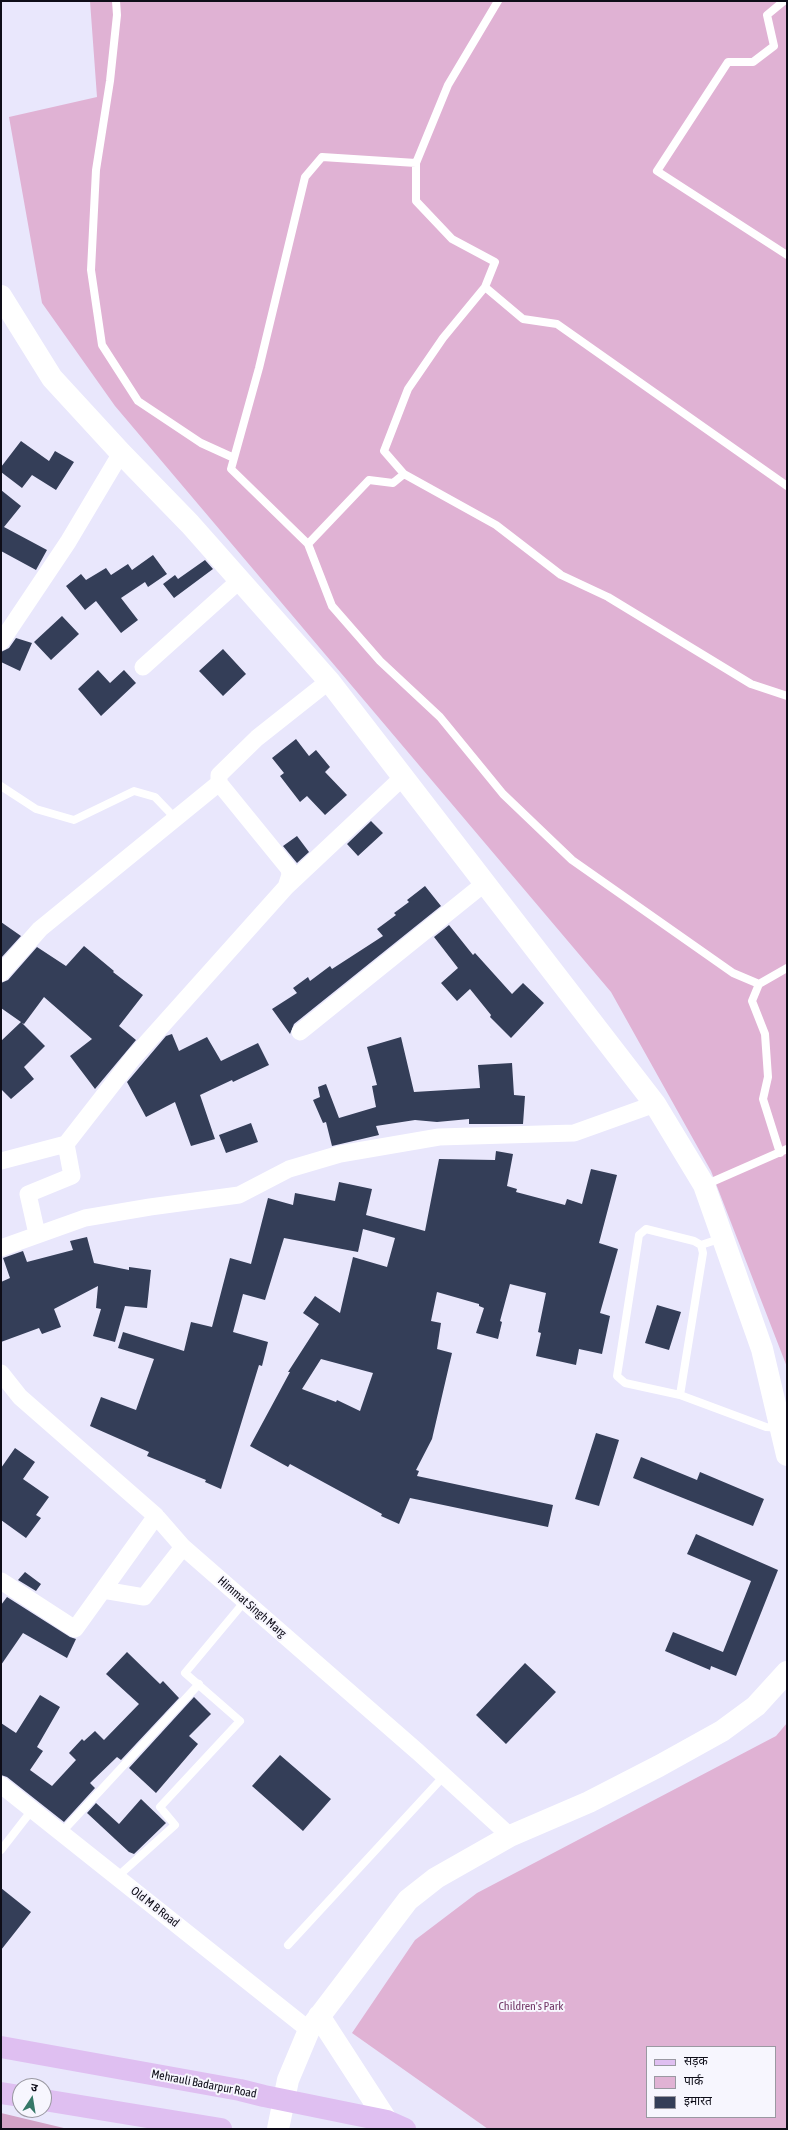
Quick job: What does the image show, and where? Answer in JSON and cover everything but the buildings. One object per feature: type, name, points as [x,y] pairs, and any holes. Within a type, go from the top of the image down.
[{"type":"main road","name":"Mehrauli Badarpur Road","points":[[1,2047],[240,2090],[396,2125]]},
{"type":"main road","points":[[1,2093],[12,2095]]},
{"type":"main road","points":[[52,2101],[221,2129]]},
{"type":"street","points":[[1,296],[52,378],[121,453],[190,524],[328,681],[656,1104],[704,1185],[762,1349],[787,1454]]},
{"type":"street","points":[[1,642],[68,542],[121,453]]},
{"type":"street","points":[[143,667],[240,580]]},
{"type":"street","points":[[286,888],[290,875],[289,869],[219,783],[218,779],[221,771],[257,738],[328,681]]},
{"type":"street","points":[[1,1161],[66,1144],[133,1058],[286,888],[402,778]]},
{"type":"street","points":[[1,973],[40,929],[219,783]]},
{"type":"street","points":[[300,1032],[485,883]]},
{"type":"street","points":[[1,1248],[85,1218],[150,1206],[239,1195],[289,1169],[340,1154],[439,1137],[574,1133],[656,1104]]},
{"type":"street","points":[[38,1234],[28,1194],[72,1176],[66,1144]]},
{"type":"street","name":"Himmat Singh Marg","points":[[1,1373],[20,1397],[156,1516],[183,1547],[444,1776],[510,1836]]},
{"type":"street","points":[[1,1581],[76,1629],[156,1516]]},
{"type":"street","points":[[103,1590],[144,1598],[183,1547]]},
{"type":"street","points":[[278,2129],[288,2080],[314,2023],[408,1900],[436,1878],[510,1836],[589,1802],[659,1766],[722,1731],[756,1706],[787,1672]]},
{"type":"street","name":"Old M B Road","points":[[1,1785],[117,1877],[314,2023]]},
{"type":"street","points":[[314,2023],[396,2125]]},
{"type":"lane","points":[[116,1],[117,15],[110,81],[96,170],[92,262],[102,345],[138,401],[201,443],[234,458]]},
{"type":"lane","points":[[498,1],[448,85],[416,164],[416,201],[452,239],[495,262],[485,287],[443,338],[408,390],[384,451],[404,474],[496,525],[560,575],[608,597],[752,684],[787,696]]},
{"type":"lane","points":[[784,1],[768,15],[774,46],[753,62],[728,62],[657,170],[787,255]]},
{"type":"lane","points":[[416,164],[322,157],[305,177],[259,368],[230,469],[308,544],[332,606],[380,661],[440,716],[503,794],[572,860],[732,973],[759,984]]},
{"type":"lane","points":[[485,287],[523,319],[557,324],[787,486]]},
{"type":"lane","points":[[308,544],[369,480],[392,483],[404,474]]},
{"type":"lane","points":[[1,786],[36,809],[74,820],[134,791],[155,796],[176,818]]},
{"type":"lane","points":[[704,1185],[783,1151],[763,1099],[768,1077],[765,1034],[752,1000],[759,984],[787,968]]},
{"type":"lane","points":[[680,1395],[703,1253],[700,1245],[694,1241],[646,1229],[639,1235],[617,1376],[625,1383],[680,1395],[766,1427],[781,1428]]},
{"type":"lane","points":[[700,1245],[709,1241],[723,1238]]},
{"type":"lane","points":[[117,1877],[175,1825],[160,1807],[240,1721],[185,1673],[245,1601]]},
{"type":"lane","points":[[61,1833],[199,1684]]},
{"type":"lane","points":[[288,1945],[444,1776]]},
{"type":"lane","points":[[1,1850],[32,1810]]},
{"type":"green space","points":[[90,1],[787,1],[787,1367],[711,1171],[611,992],[115,406],[42,303],[9,117],[97,97]]},
{"type":"green space","name":"Children's Park","points":[[787,1723],[787,2129],[488,2129],[352,2033],[415,1940],[477,1893],[776,1736]]},
{"type":"shaded area","points":[[1,2113],[12,2116],[12,2118],[22,2118],[68,2129],[1,2129]]}]
